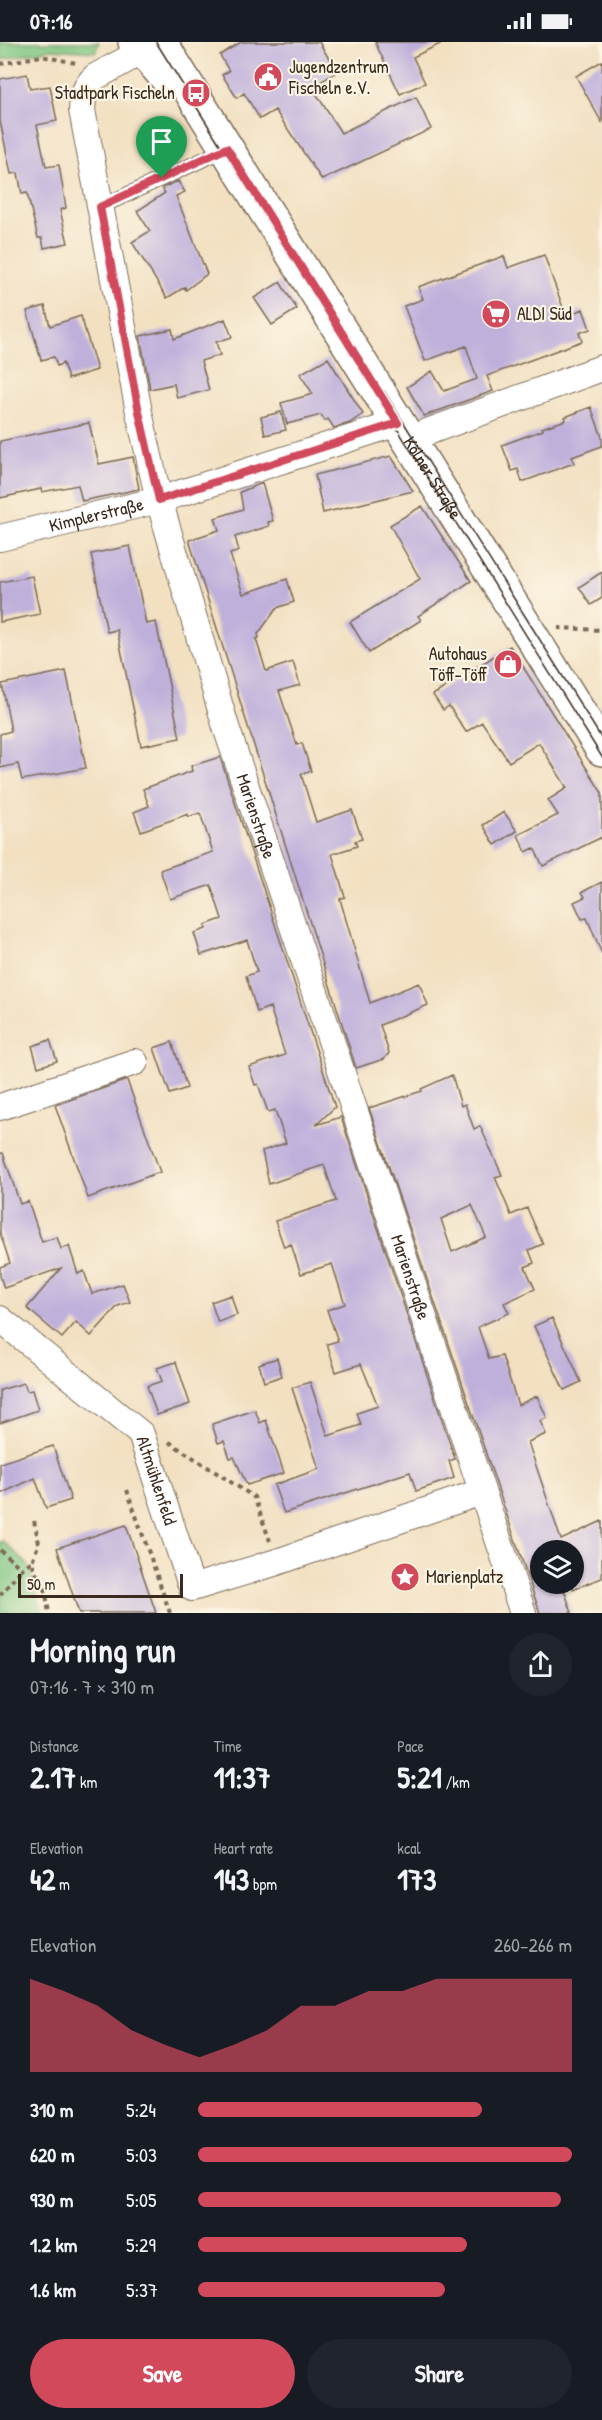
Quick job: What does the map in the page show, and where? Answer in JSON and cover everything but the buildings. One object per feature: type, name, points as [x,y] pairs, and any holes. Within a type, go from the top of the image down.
[{"type":"main road","name":"Kölner Straße","points":[[149,44],[227,147],[602,749]]},
{"type":"street","name":"Marienstraße","points":[[149,44],[88,83],[83,95],[82,110],[139,412],[159,500],[226,727],[523,1613]]},
{"type":"street","name":"Kimplerstraße","points":[[0,538],[159,500],[403,431],[602,368]]},
{"type":"street","points":[[0,1107],[135,1062]]},
{"type":"street","name":"Altmühlenfeld","points":[[0,1319],[141,1434],[192,1588],[274,1563]]},
{"type":"street","points":[[274,1563],[481,1492]]},
{"type":"lane","points":[[100,207],[227,147]]},
{"type":"path","points":[[0,64],[41,56],[106,70]]},
{"type":"path","points":[[532,636],[546,628],[602,631]]},
{"type":"path","points":[[141,1434],[150,1431],[254,1497],[274,1563]]},
{"type":"path","points":[[128,1490],[170,1613]]},
{"type":"path","points":[[0,1596],[22,1569],[32,1561],[39,1543],[34,1521]]},
{"type":"path","points":[[0,1550],[22,1569]]},
{"type":"path","points":[[32,1561],[35,1572],[45,1588],[49,1613]]},
{"type":"green space","points":[[0,42],[99,42],[95,52],[51,49],[0,60]]},
{"type":"green space","points":[[3,1541],[28,1565],[43,1613],[0,1613],[0,1542]]},
{"type":"tram line","points":[[156,42],[602,757]]},
{"type":"tram line","points":[[384,391],[602,739]]},
{"type":"place","name":"Jugendzentrum Fischeln e.V.","points":[[268,77]]},
{"type":"place","name":"Stadtpark Fischeln","points":[[196,93]]},
{"type":"place","name":"ALDI Süd","points":[[496,314]]},
{"type":"place","name":"Autohaus Töff-Töff","points":[[508,664]]},
{"type":"place","name":"Marienplatz","points":[[405,1577]]},
{"type":"route","points":[[227,148],[398,423],[159,500],[139,412],[100,207],[162,178],[227,148]]}]
